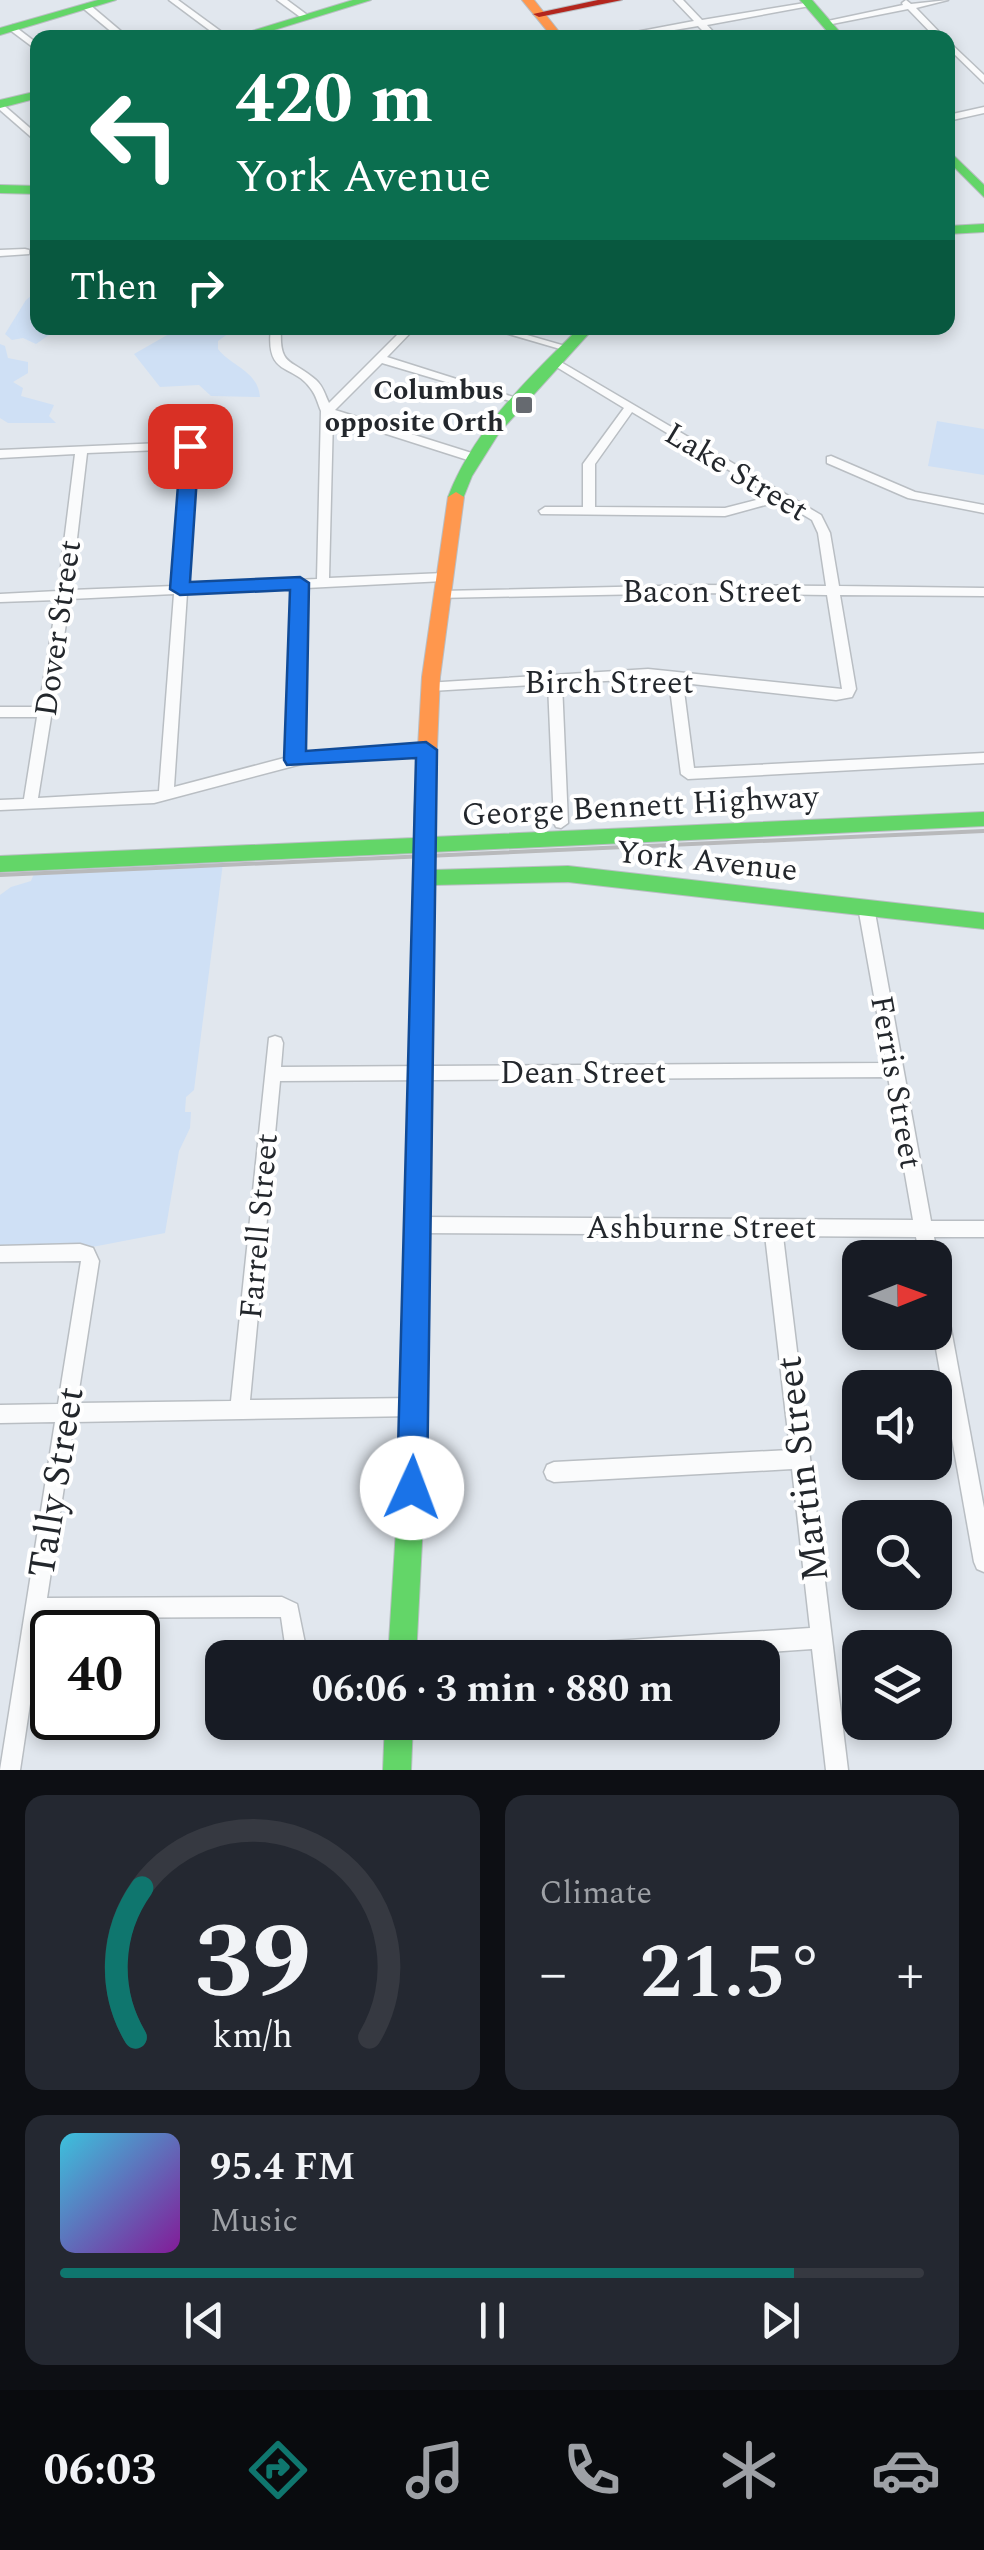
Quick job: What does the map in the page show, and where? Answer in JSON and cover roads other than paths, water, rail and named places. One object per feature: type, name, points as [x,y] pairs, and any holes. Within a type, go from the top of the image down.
[{"type":"street","points":[[6,30],[110,0]]},
{"type":"street","points":[[173,0],[215,30]]},
{"type":"street","points":[[281,0],[306,17]]},
{"type":"street","points":[[261,30],[365,0]]},
{"type":"street","points":[[533,7],[616,0]]},
{"type":"street","points":[[678,0],[708,30]]},
{"type":"street","points":[[658,30],[808,3],[834,30],[907,3],[944,0]]},
{"type":"street","points":[[907,3],[933,30]]},
{"type":"street","points":[[87,7],[115,30]]},
{"type":"street","points":[[533,7],[552,30]]},
{"type":"street","points":[[6,30],[30,44]]},
{"type":"street","points":[[955,51],[984,80]]},
{"type":"street","points":[[0,105],[30,96]]},
{"type":"street","points":[[0,105],[30,133]]},
{"type":"street","points":[[955,116],[984,110]]},
{"type":"street","points":[[955,163],[984,193]]},
{"type":"street","points":[[0,190],[30,190]]},
{"type":"street","points":[[955,230],[984,228]]},
{"type":"street","points":[[0,253],[25,252]]},
{"type":"street","points":[[275,335],[274,346],[283,364],[315,384],[327,411],[323,582]]},
{"type":"street","points":[[327,411],[403,335]]},
{"type":"street","name":"Lake Street","points":[[510,335],[560,354],[631,406],[812,512],[821,524],[850,689],[846,694]]},
{"type":"street","points":[[403,1640],[414,1407],[426,750],[443,586],[458,492],[474,458],[518,400],[580,335]]},
{"type":"street","points":[[381,359],[518,400]]},
{"type":"street","points":[[589,512],[589,464],[631,406]]},
{"type":"street","points":[[327,411],[474,458]]},
{"type":"street","points":[[166,795],[193,414]]},
{"type":"street","points":[[0,454],[190,446]]},
{"type":"street","name":"Dover Street","points":[[30,804],[64,595],[81,451]]},
{"type":"street","points":[[830,460],[912,495],[984,509]]},
{"type":"street","points":[[545,512],[725,512],[783,496]]},
{"type":"street","name":"Bacon Street","points":[[0,598],[323,582],[984,592]]},
{"type":"street","points":[[295,760],[300,583]]},
{"type":"street","points":[[674,676],[688,774],[984,758]]},
{"type":"street","name":"Birch Street","points":[[431,686],[674,676],[846,694]]},
{"type":"street","points":[[554,680],[560,822]]},
{"type":"street","points":[[0,712],[44,712]]},
{"type":"street","points":[[0,805],[166,795],[295,760],[426,750]]},
{"type":"street","name":"George Bennett Highway","points":[[0,864],[984,819]]},
{"type":"street","name":"York Avenue","points":[[423,878],[568,874],[984,920]]},
{"type":"street","name":"Ferris Street","points":[[866,907],[926,1240]]},
{"type":"street","name":"Farrell Street","points":[[240,1409],[274,1042]]},
{"type":"street","name":"Dean Street","points":[[272,1074],[895,1070]]},
{"type":"street","name":"Ashburne Street","points":[[418,1225],[984,1229]]},
{"type":"street","name":"Martin Street","points":[[773,1227],[837,1770]]},
{"type":"street","name":"Tally Street","points":[[0,1254],[87,1254],[90,1261],[9,1770]]},
{"type":"street","points":[[946,1350],[984,1562]]},
{"type":"street","points":[[0,1414],[414,1407]]},
{"type":"street","points":[[554,1472],[800,1459]]},
{"type":"street","points":[[36,1608],[282,1607],[290,1611],[294,1620],[296,1640]]},
{"type":"street","points":[[780,1641],[822,1638]]},
{"type":"street","points":[[396,1770],[398,1740]]},
{"type":"railway","points":[[0,875],[984,831]]},
{"type":"place","name":"Columbus opposite Orth","points":[[524,405]]}]
